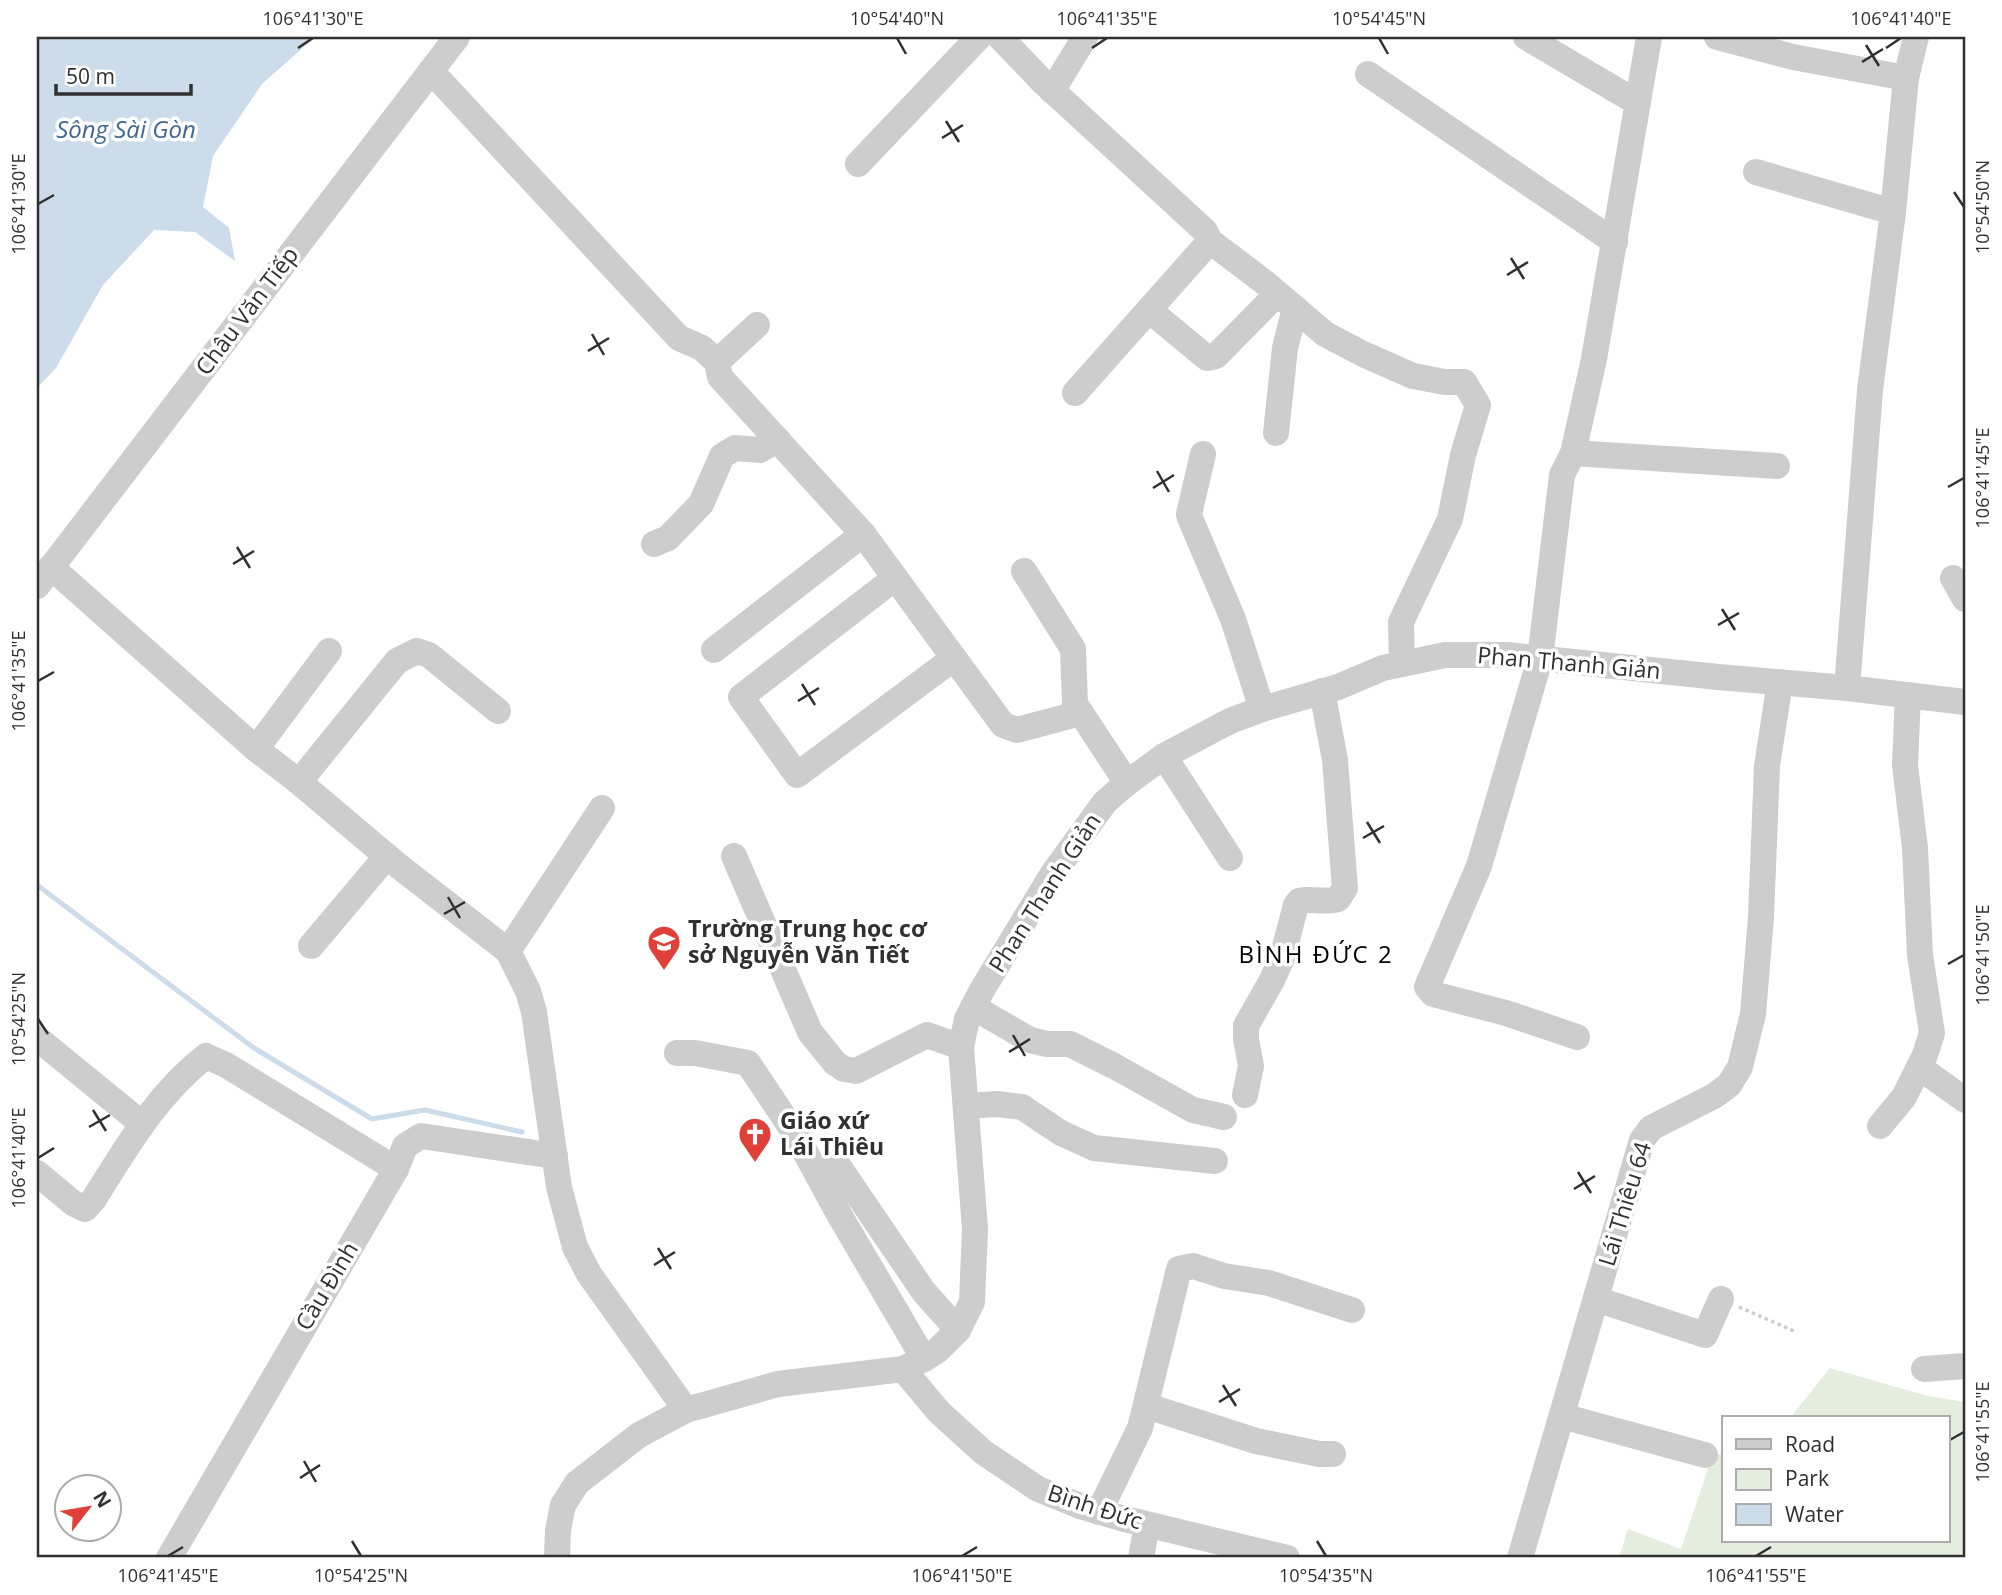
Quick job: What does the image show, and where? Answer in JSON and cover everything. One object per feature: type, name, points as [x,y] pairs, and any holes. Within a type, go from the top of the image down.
[{"type":"street","name":"Châu Văn Tiếp","points":[[44,576],[457,37]]},
{"type":"street","points":[[858,163],[979,37]]},
{"type":"street","points":[[1000,37],[1052,91],[1205,231],[1210,241],[1325,334],[1413,376],[1445,382],[1464,382],[1478,405],[1463,455],[1450,519],[1401,622],[1402,664]]},
{"type":"street","points":[[1052,91],[1085,37]]},
{"type":"street","points":[[1526,37],[1638,103]]},
{"type":"street","points":[[1577,1037],[1506,1013],[1433,994],[1427,987],[1479,866],[1540,659],[1562,475],[1573,453],[1594,359],[1649,37]]},
{"type":"street","points":[[1717,37],[1793,57],[1906,78]]},
{"type":"street","points":[[1847,688],[1870,390],[1893,212],[1906,78],[1916,37]]},
{"type":"street","points":[[431,71],[679,338],[702,348],[717,362],[720,377],[863,534],[1003,725],[1017,730],[1082,713]]},
{"type":"street","points":[[1368,74],[1615,242]]},
{"type":"street","points":[[1756,173],[1893,212]]},
{"type":"street","points":[[1075,393],[1210,241]]},
{"type":"street","points":[[1149,310],[1207,358],[1216,356],[1286,301]]},
{"type":"street","points":[[1276,433],[1285,348],[1286,301]]},
{"type":"street","points":[[717,362],[757,325]]},
{"type":"street","points":[[654,544],[668,538],[701,504],[722,456],[736,448],[760,450],[778,440]]},
{"type":"street","points":[[1573,453],[1777,467]]},
{"type":"street","points":[[1203,454],[1189,514],[1233,619],[1262,709]]},
{"type":"street","points":[[714,650],[863,534]]},
{"type":"street","points":[[1024,571],[1073,649],[1075,704],[1127,783]]},
{"type":"street","points":[[44,576],[387,856],[508,951],[528,991],[534,1012],[559,1187],[575,1247],[589,1274],[686,1410]]},
{"type":"street","points":[[895,578],[741,697],[797,775],[954,658]]},
{"type":"street","points":[[256,749],[328,651]]},
{"type":"street","points":[[299,782],[397,661],[417,652],[429,655],[498,711]]},
{"type":"street","name":"Phan Thanh Giản","points":[[914,1364],[938,1350],[958,1330],[972,1302],[975,1228],[961,1047],[967,1019],[1052,875],[1105,802],[1164,756],[1230,721],[1262,709],[1322,691],[1383,668],[1445,655],[1507,655],[1908,695],[1964,694]]},
{"type":"street","name":"Lái Thiêu 64","points":[[1520,1558],[1642,1140],[1651,1128],[1714,1096],[1729,1085],[1740,1067],[1753,1014],[1761,917],[1767,766],[1780,682]]},
{"type":"street","points":[[1245,1095],[1251,1066],[1246,1026],[1272,980],[1291,929],[1296,905],[1304,900],[1338,899],[1345,888],[1335,760],[1322,691]]},
{"type":"street","points":[[1881,1126],[1904,1097],[1932,1033],[1920,956],[1915,848],[1905,765],[1908,695]]},
{"type":"street","points":[[1164,756],[1230,858]]},
{"type":"street","points":[[508,951],[602,808]]},
{"type":"street","points":[[311,946],[387,856]]},
{"type":"street","points":[[734,856],[810,1032],[835,1063],[844,1069],[856,1071],[927,1035],[961,1047]]},
{"type":"street","points":[[973,1007],[1030,1040],[1047,1044],[1070,1044],[1193,1110],[1224,1117]]},
{"type":"street","points":[[37,1038],[141,1123]]},
{"type":"street","name":"Bình Đức","points":[[677,1053],[695,1053],[748,1063],[796,1135],[939,1412],[983,1452],[1038,1489],[1099,1512],[1287,1558]]},
{"type":"street","points":[[37,1173],[73,1203],[85,1209],[141,1123],[190,1068],[206,1056],[226,1065],[396,1169]]},
{"type":"street","points":[[1919,1067],[1965,1100]]},
{"type":"street","points":[[966,1106],[997,1104],[1021,1107],[1061,1133],[1094,1148],[1215,1161]]},
{"type":"street","name":"Cầu Đình","points":[[169,1558],[396,1169],[405,1146],[421,1136],[555,1156]]},
{"type":"street","points":[[835,1161],[924,1292],[958,1330]]},
{"type":"street","points":[[1099,1512],[1140,1428],[1179,1269],[1193,1266],[1224,1276],[1269,1283],[1352,1310]]},
{"type":"street","points":[[1596,1299],[1705,1335],[1721,1299]]},
{"type":"street","points":[[557,1558],[558,1530],[563,1505],[577,1483],[639,1435],[686,1410],[778,1384],[914,1364]]},
{"type":"street","points":[[1924,1369],[1965,1366]]},
{"type":"street","points":[[1147,1406],[1256,1441],[1319,1454],[1333,1454]]},
{"type":"street","points":[[1562,1416],[1705,1455]]},
{"type":"street","points":[[1141,1558],[1147,1525]]},
{"type":"path","points":[[1721,1299],[1794,1331]]},
{"type":"green space","points":[[1830,1368],[1928,1396],[1965,1402],[1965,1558],[1619,1558],[1628,1529],[1681,1549],[1713,1454],[1722,1455],[1722,1542],[1950,1542],[1950,1416],[1792,1416]]},
{"type":"water","name":"Sông Sài Gòn","points":[[37,37],[315,37],[262,84],[213,156],[203,207],[229,228],[235,261],[195,232],[154,230],[103,285],[56,368],[37,388]]},
{"type":"waterway","points":[[37,885],[254,1048],[372,1119],[425,1110],[522,1132]]},
{"type":"place","name":"Trường Trung học cơ sở Nguyễn Văn Tiết","points":[[664,972]]},
{"type":"place","name":"Giáo xứ Lái Thiêu","points":[[755,1164]]},
{"type":"district","name":"BÌNH ĐỨC 2","points":[[1316,955]]}]
